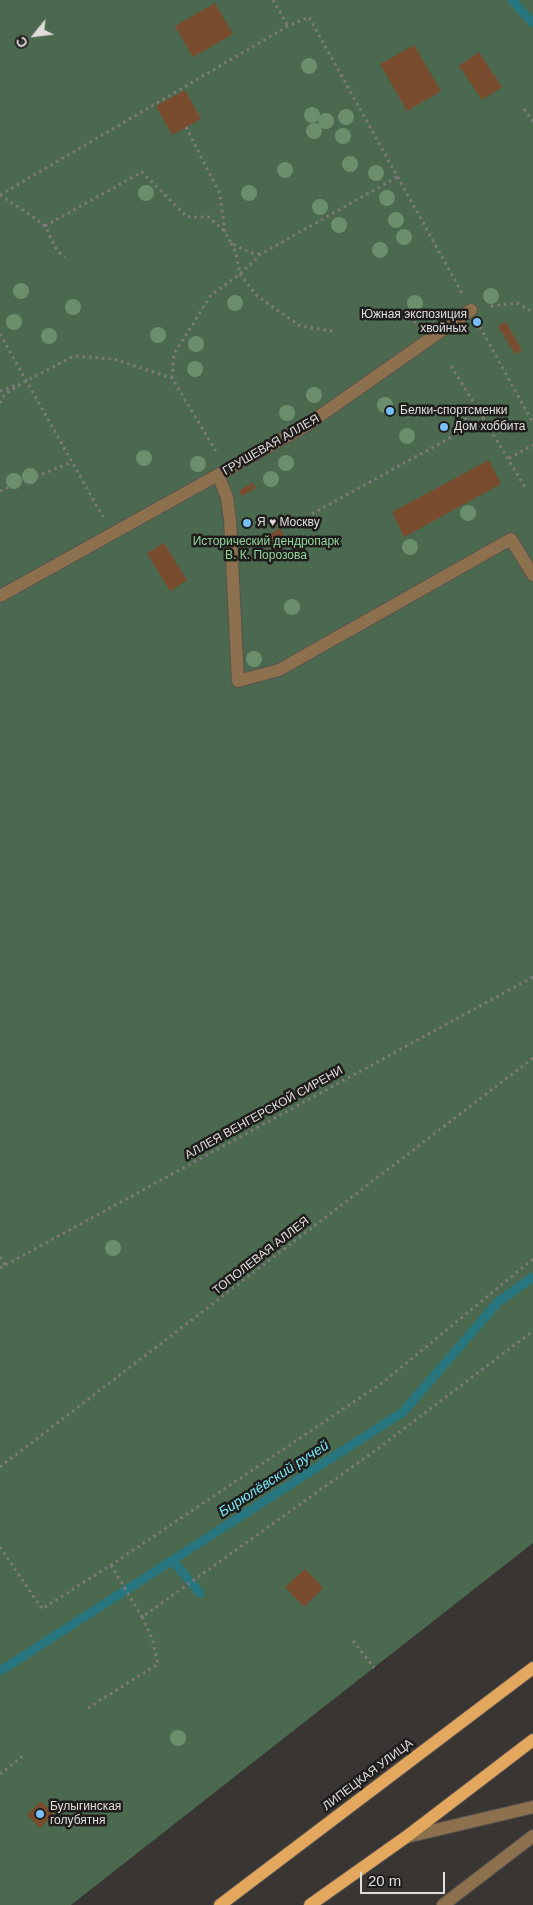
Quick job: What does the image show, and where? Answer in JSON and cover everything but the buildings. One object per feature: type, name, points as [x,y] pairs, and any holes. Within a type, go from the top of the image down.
[{"type":"main road","name":"ЛИПЕЦКАЯ УЛИЦА","points":[[220,1905],[533,1668]]},
{"type":"main road","points":[[310,1905],[406,1837],[533,1740]]},
{"type":"street","name":"ГРУШЕВАЯ АЛЛЕЯ","points":[[0,596],[304,427],[471,310]]},
{"type":"street","points":[[223,473],[230,520],[238,681],[279,670],[511,539],[533,575]]},
{"type":"street","points":[[406,1837],[533,1807]]},
{"type":"street","points":[[443,1905],[533,1836]]},
{"type":"path","points":[[273,0],[288,26]]},
{"type":"path","points":[[65,257],[59,253],[51,242],[45,226],[0,195],[288,26],[309,17],[533,423]]},
{"type":"path","points":[[524,109],[533,121]]},
{"type":"path","points":[[186,127],[220,194],[225,232]]},
{"type":"path","points":[[45,226],[142,172],[187,217],[209,217],[225,232],[236,253],[240,274],[256,295],[300,326],[332,331]]},
{"type":"path","points":[[223,473],[172,378],[174,354],[211,295],[240,274],[261,254],[397,176]]},
{"type":"path","points":[[231,243],[250,253],[261,254]]},
{"type":"path","points":[[471,310],[517,303],[533,312]]},
{"type":"path","points":[[389,316],[406,317],[423,327],[431,338]]},
{"type":"path","points":[[0,334],[100,512]]},
{"type":"path","points":[[0,403],[5,394],[74,356],[113,358],[172,378]]},
{"type":"path","points":[[451,366],[509,458],[526,489]]},
{"type":"path","points":[[0,391],[26,381]]},
{"type":"path","points":[[402,414],[437,410],[462,414],[471,426]]},
{"type":"path","points":[[312,514],[484,420]]},
{"type":"path","points":[[509,458],[533,445]]},
{"type":"path","points":[[0,491],[72,462]]},
{"type":"path","name":"АЛЛЕЯ ВЕНГЕРСКОЙ СИРЕНИ","points":[[0,1268],[533,977]]},
{"type":"path","name":"ТОПОЛЕВАЯ АЛЛЕЯ","points":[[0,1467],[533,1058]]},
{"type":"path","points":[[0,1257],[5,1266]]},
{"type":"path","points":[[0,1548],[42,1609],[111,1565],[382,1383],[533,1259]]},
{"type":"path","points":[[142,1617],[376,1450],[533,1331]]},
{"type":"path","points":[[88,1708],[158,1664],[152,1638],[142,1617],[111,1565]]},
{"type":"path","points":[[352,1641],[374,1668]]},
{"type":"path","points":[[0,1774],[24,1755]]},
{"type":"green space","name":"Исторический дендропарк В. К. Порозова","points":[[0,0],[533,0],[533,1543],[71,1905],[0,1905]]},
{"type":"waterway","name":"Бирюлёвский ручей","points":[[512,0],[533,23]]},
{"type":"waterway","name":"Бирюлёвский ручей","points":[[0,1671],[403,1412],[498,1302],[533,1277]]},
{"type":"waterway","points":[[173,1561],[200,1593]]},
{"type":"place","name":"Южная экспозиция хвойных","points":[[477,322]]},
{"type":"place","name":"Белки-спортсменки","points":[[390,411]]},
{"type":"place","name":"Дом хоббита","points":[[444,427]]},
{"type":"place","name":"Я ♥ Москву","points":[[247,523]]},
{"type":"place","name":"Булыгинская голубятня","points":[[40,1814]]}]
